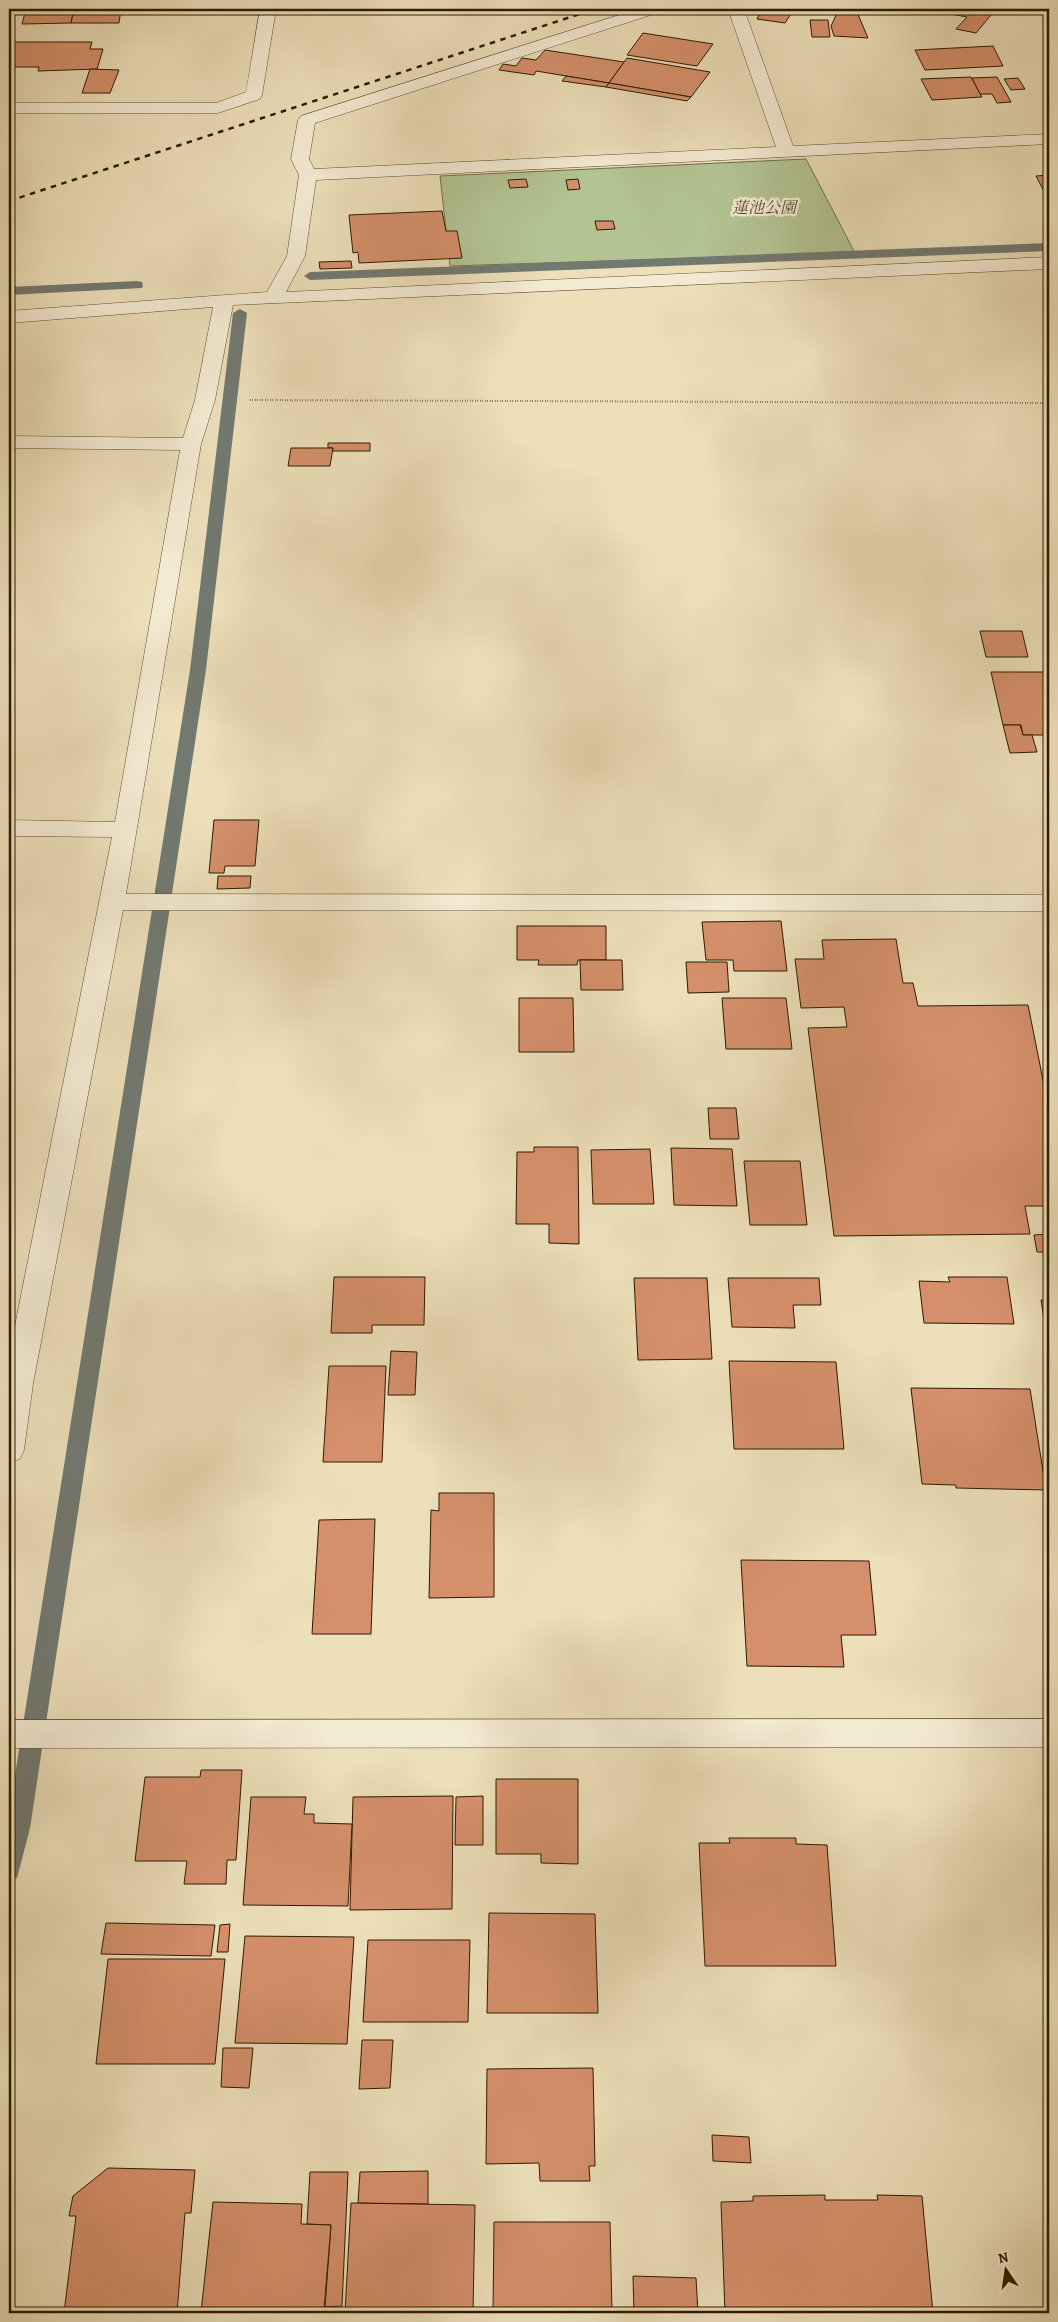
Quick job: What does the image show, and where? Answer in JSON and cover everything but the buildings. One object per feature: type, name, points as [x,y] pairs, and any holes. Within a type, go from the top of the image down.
[{"type":"street","points":[[9,108],[218,108],[254,95],[268,9]]},
{"type":"street","points":[[273,298],[296,256],[308,175],[300,159],[307,120],[654,9]]},
{"type":"street","points":[[736,9],[786,150]]},
{"type":"street","points":[[308,175],[786,150],[1049,139]]},
{"type":"street","points":[[9,317],[224,300],[1049,263]]},
{"type":"street","points":[[9,1450],[14,1384],[126,830],[190,444],[205,400],[224,300]]},
{"type":"street","points":[[9,442],[190,444]]},
{"type":"street","points":[[9,828],[126,830]]},
{"type":"street","points":[[112,902],[1049,903]]},
{"type":"street","points":[[9,1734],[1049,1733]]},
{"type":"path","points":[[205,400],[1049,403]]},
{"type":"green space","name":"蓮池公園","points":[[806,159],[855,253],[450,266],[440,176]]},
{"type":"waterway","points":[[310,276],[1049,247]]},
{"type":"waterway","points":[[9,291],[137,285]]},
{"type":"waterway","points":[[9,1870],[18,1828],[198,670],[240,313]]},
{"type":"railway","points":[[9,201],[595,9]]}]
